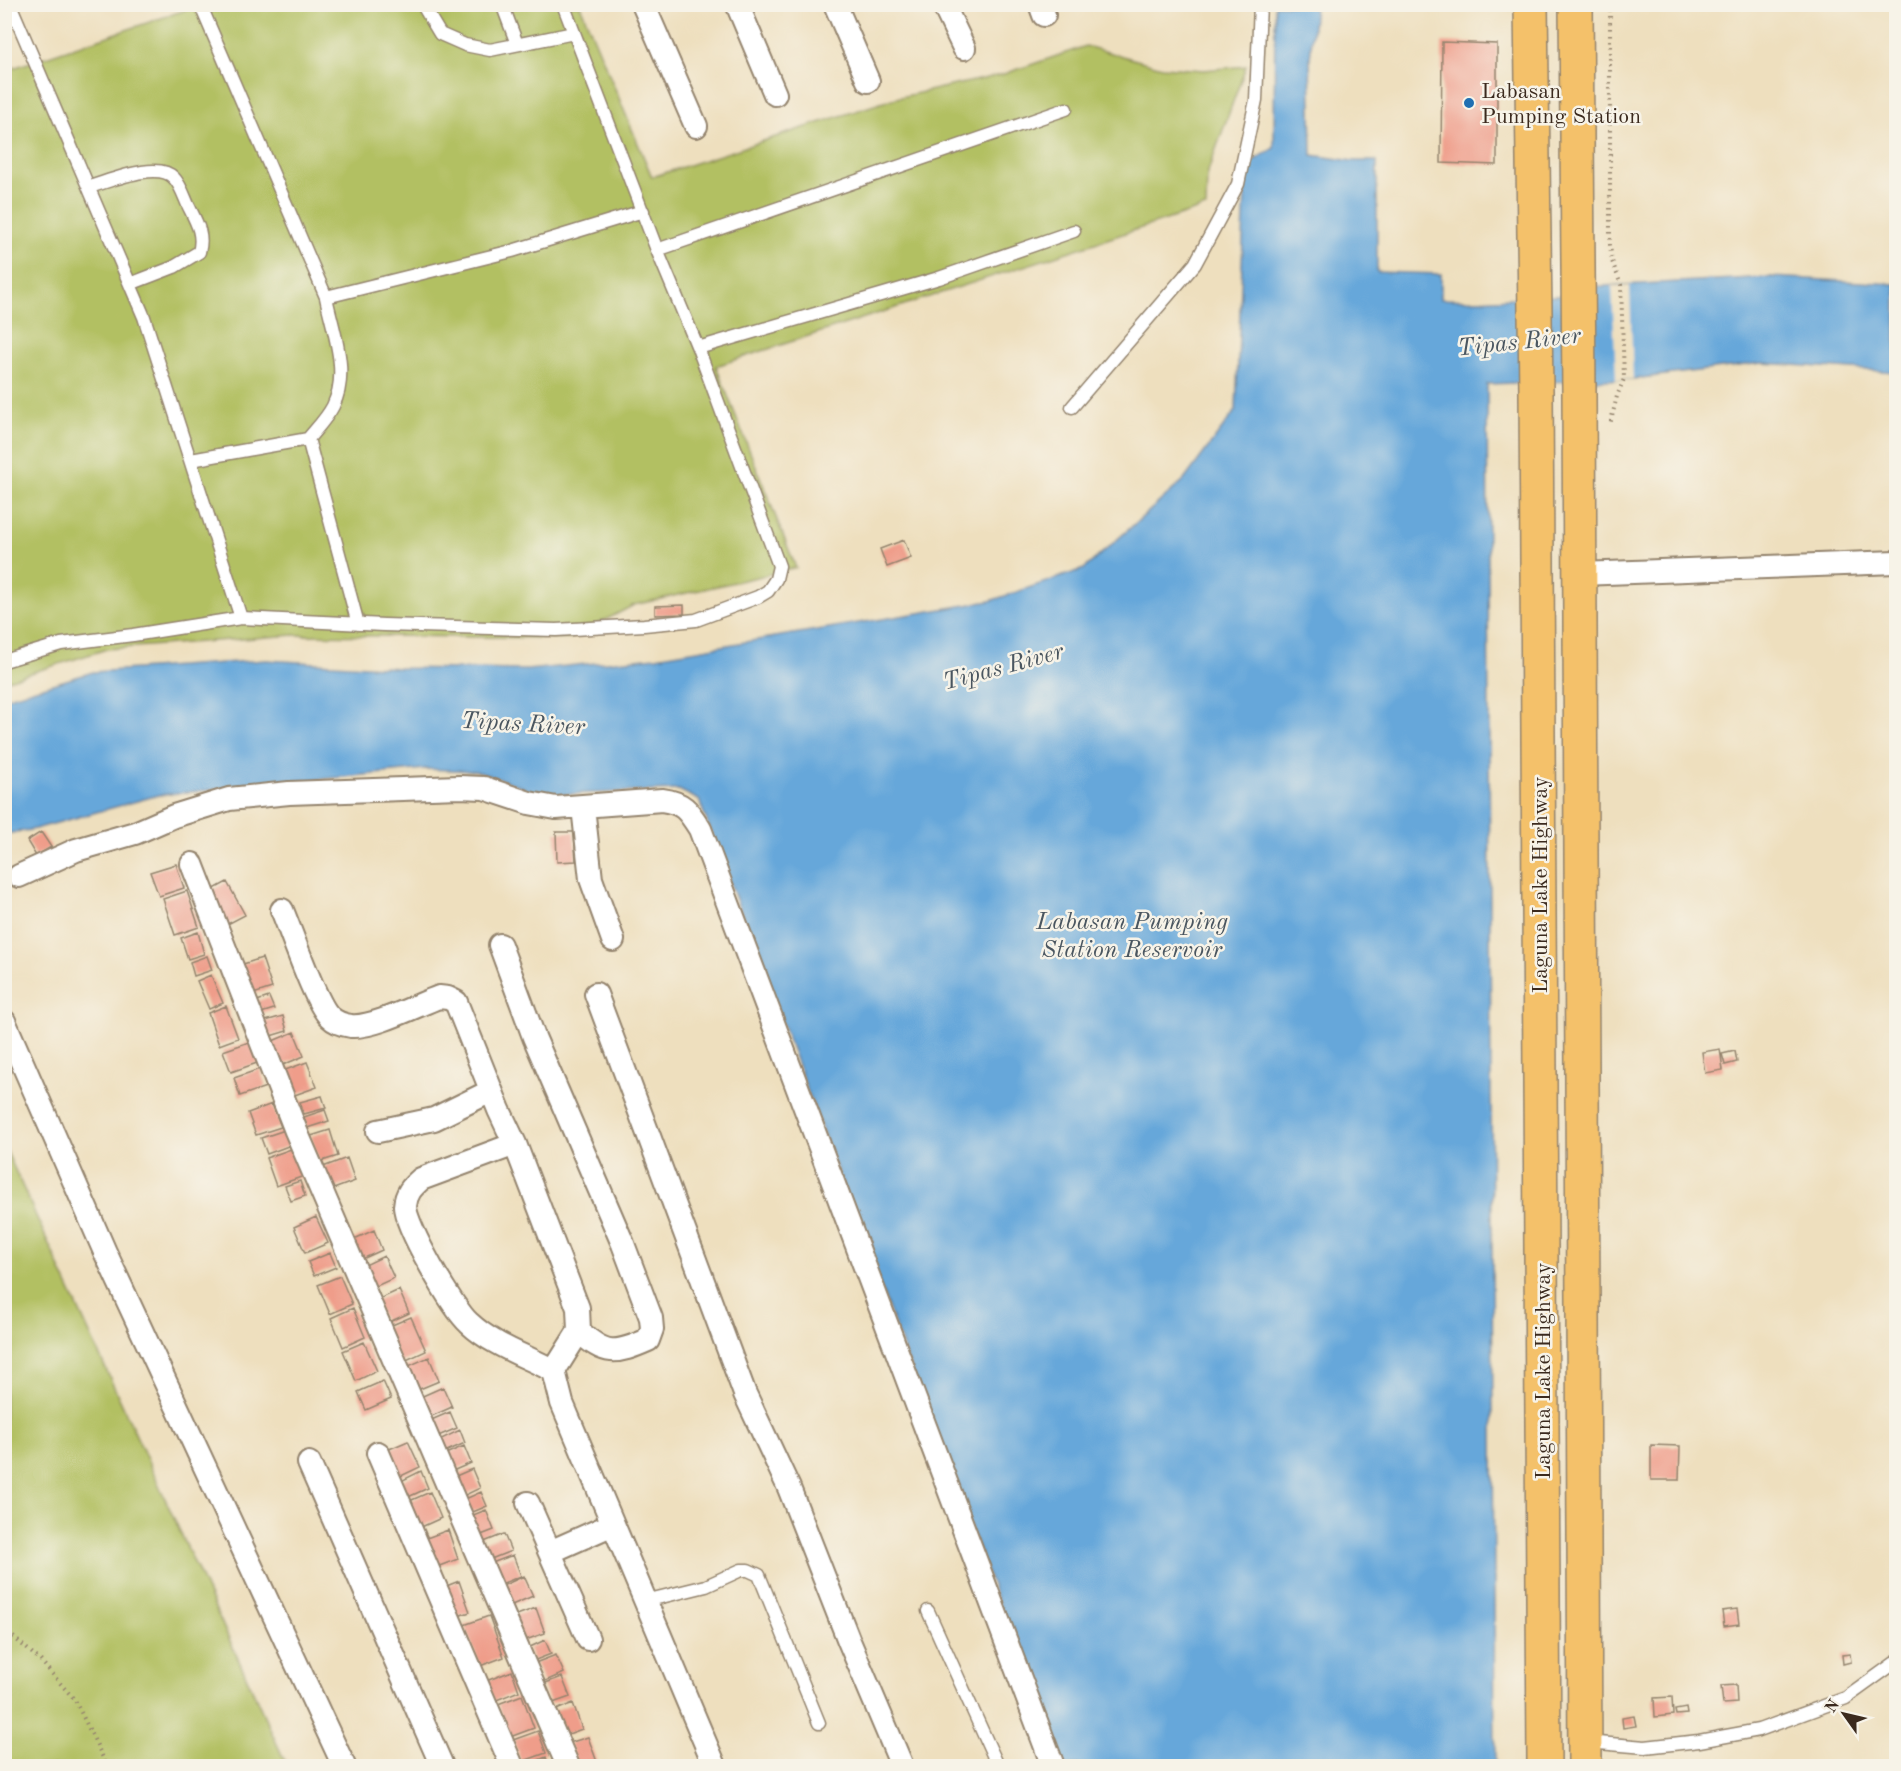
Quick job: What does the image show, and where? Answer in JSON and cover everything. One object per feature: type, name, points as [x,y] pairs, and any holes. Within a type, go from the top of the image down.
[{"type":"main road","name":"Laguna Lake Highway","points":[[1532,4],[1545,1767]]},
{"type":"main road","name":"Laguna Lake Highway","points":[[1576,4],[1585,1754]]},
{"type":"main road","points":[[1543,1456],[1583,1455]]},
{"type":"street","points":[[643,4],[696,126]]},
{"type":"street","points":[[737,4],[775,94]]},
{"type":"street","points":[[835,4],[868,81]]},
{"type":"street","points":[[943,4],[964,48]]},
{"type":"street","points":[[1580,574],[1896,562]]},
{"type":"street","points":[[19,876],[76,850],[135,833],[174,816],[229,799],[289,793],[484,788],[529,803],[556,808],[662,800],[677,802],[691,814],[700,829],[1053,1767]]},
{"type":"street","points":[[583,807],[591,879],[613,940]]},
{"type":"street","points":[[192,864],[296,1131],[568,1767]]},
{"type":"street","points":[[282,910],[319,1000],[328,1016],[339,1023],[352,1026],[385,1019],[439,997],[456,1002],[579,1308],[579,1331],[554,1371],[562,1403],[715,1767]]},
{"type":"street","points":[[500,945],[534,1037],[651,1318],[652,1329],[648,1340],[613,1352],[603,1350],[590,1342],[579,1331]]},
{"type":"street","points":[[596,994],[745,1394],[789,1488],[849,1641],[902,1767]]},
{"type":"street","points":[[4,1021],[105,1252],[344,1767]]},
{"type":"street","points":[[378,1131],[434,1119],[491,1091]]},
{"type":"street","points":[[515,1144],[421,1179],[410,1189],[405,1209],[422,1250],[456,1310],[485,1336],[554,1371]]},
{"type":"street","points":[[378,1452],[512,1767]]},
{"type":"street","points":[[309,1463],[442,1767]]},
{"type":"street","points":[[528,1503],[588,1639]]},
{"type":"street","points":[[550,1552],[613,1524]]},
{"type":"lane","points":[[10,4],[144,317],[241,618]]},
{"type":"lane","points":[[191,460],[308,440],[332,408],[342,373],[326,297],[200,4]]},
{"type":"lane","points":[[422,4],[440,34],[465,45],[490,50],[574,33]]},
{"type":"lane","points":[[502,4],[517,45]]},
{"type":"lane","points":[[4,661],[61,644],[241,618],[556,630],[644,626],[696,620],[748,602],[768,591],[776,579],[779,566],[698,348],[657,250],[563,4]]},
{"type":"lane","points":[[1072,407],[1195,264],[1238,184],[1256,99],[1260,4]]},
{"type":"lane","points":[[657,250],[1066,109]]},
{"type":"lane","points":[[88,188],[146,171],[163,171],[174,178],[200,230],[202,241],[199,252],[174,267],[130,284]]},
{"type":"lane","points":[[326,297],[512,251],[643,211]]},
{"type":"lane","points":[[698,348],[939,278],[1074,231]]},
{"type":"lane","points":[[308,440],[358,624]]},
{"type":"lane","points":[[645,1601],[706,1586],[741,1570],[748,1570],[759,1575],[763,1580],[819,1723]]},
{"type":"lane","points":[[928,1611],[998,1767]]},
{"type":"lane","points":[[1585,1754],[1699,1741],[1759,1730],[1846,1698],[1896,1662]]},
{"type":"path","points":[[1610,4],[1610,245],[1612,261],[1621,285],[1624,380]]},
{"type":"path","points":[[4,1629],[39,1660],[75,1700],[107,1767]]},
{"type":"green space","points":[[200,5],[580,5],[652,177],[896,98],[1001,75],[1086,46],[1162,67],[1204,70],[1246,66],[1207,174],[1206,207],[716,366],[796,568],[634,605],[571,638],[295,635],[107,649],[5,681],[4,71]]},
{"type":"green space","points":[[5,1148],[287,1766],[5,1766]]},
{"type":"water","name":"Labasan Pumping Station Reservoir","points":[[1275,5],[1315,5],[1310,59],[1312,155],[1353,161],[1377,161],[1377,272],[1441,274],[1441,299],[1475,300],[1571,295],[1585,287],[1771,277],[1896,284],[1896,372],[1762,363],[1633,379],[1487,384],[1495,1766],[1059,1766],[699,800],[679,790],[540,795],[475,771],[425,769],[159,795],[31,830],[5,834],[5,698],[93,672],[266,660],[400,668],[527,670],[656,657],[990,601],[1084,569],[1184,480],[1236,410],[1246,165],[1274,148]]},
{"type":"pier","points":[[1630,285],[1633,379],[1616,380],[1612,286]]},
{"type":"building","name":"Labasan Pumping Station","points":[[1442,42],[1497,44],[1497,165],[1441,163]]},
{"type":"building","points":[[904,540],[911,558],[887,567],[880,549]]},
{"type":"building","points":[[684,605],[684,614],[655,615],[655,606]]},
{"type":"building","points":[[41,832],[51,847],[36,856],[27,841]]},
{"type":"building","points":[[556,832],[574,832],[576,861],[557,862]]},
{"type":"building","points":[[176,864],[184,888],[159,896],[150,872]]},
{"type":"building","points":[[227,882],[245,915],[222,927],[205,894]]},
{"type":"building","points":[[187,891],[199,927],[175,935],[163,899]]},
{"type":"building","points":[[198,932],[204,954],[188,959],[181,938]]},
{"type":"building","points":[[207,956],[212,970],[194,976],[190,962]]},
{"type":"building","points":[[262,958],[272,988],[247,996],[237,966]]},
{"type":"building","points":[[211,975],[223,1003],[209,1009],[197,981]]},
{"type":"building","points":[[269,997],[274,1009],[261,1013],[257,1001]]},
{"type":"building","points":[[226,1006],[238,1038],[219,1045],[208,1013]]},
{"type":"building","points":[[283,1016],[287,1031],[267,1037],[262,1022]]},
{"type":"building","points":[[294,1032],[304,1056],[278,1067],[268,1043]]},
{"type":"building","points":[[252,1041],[260,1062],[231,1072],[223,1051]]},
{"type":"building","points":[[1720,1049],[1723,1070],[1705,1073],[1702,1052]]},
{"type":"building","points":[[1735,1051],[1737,1062],[1725,1065],[1722,1054]]},
{"type":"building","points":[[307,1062],[317,1087],[289,1097],[280,1072]]},
{"type":"building","points":[[260,1069],[266,1087],[240,1096],[234,1078]]},
{"type":"building","points":[[322,1096],[326,1108],[304,1114],[300,1102]]},
{"type":"building","points":[[272,1104],[281,1127],[256,1135],[248,1113]]},
{"type":"building","points":[[325,1110],[329,1121],[307,1128],[304,1117]]},
{"type":"building","points":[[285,1130],[291,1145],[267,1154],[261,1138]]},
{"type":"building","points":[[330,1130],[338,1156],[319,1162],[311,1136]]},
{"type":"building","points":[[294,1148],[304,1176],[276,1186],[266,1158]]},
{"type":"building","points":[[347,1158],[355,1181],[331,1190],[323,1167]]},
{"type":"building","points":[[300,1181],[305,1196],[291,1201],[285,1186]]},
{"type":"building","points":[[316,1217],[328,1243],[305,1253],[294,1227]]},
{"type":"building","points":[[374,1230],[382,1250],[358,1261],[350,1241]]},
{"type":"building","points":[[330,1253],[336,1267],[314,1276],[308,1262]]},
{"type":"building","points":[[384,1256],[394,1278],[372,1288],[363,1266]]},
{"type":"building","points":[[340,1276],[352,1304],[330,1314],[318,1285]]},
{"type":"building","points":[[399,1290],[409,1313],[385,1324],[375,1301]]},
{"type":"building","points":[[353,1308],[365,1337],[343,1347],[331,1318]]},
{"type":"building","points":[[411,1317],[426,1351],[400,1363],[385,1328]]},
{"type":"building","points":[[364,1342],[377,1371],[356,1381],[343,1351]]},
{"type":"building","points":[[429,1357],[439,1381],[415,1391],[404,1368]]},
{"type":"building","points":[[383,1381],[391,1399],[366,1410],[358,1392]]},
{"type":"building","points":[[443,1387],[452,1407],[425,1419],[416,1399]]},
{"type":"building","points":[[450,1412],[457,1428],[436,1437],[429,1421]]},
{"type":"building","points":[[460,1430],[465,1443],[440,1454],[435,1442]]},
{"type":"building","points":[[408,1441],[420,1467],[399,1477],[387,1450]]},
{"type":"building","points":[[1651,1445],[1680,1446],[1679,1480],[1651,1480]]},
{"type":"building","points":[[464,1446],[471,1463],[448,1473],[441,1456]]},
{"type":"building","points":[[472,1469],[480,1488],[457,1499],[449,1479]]},
{"type":"building","points":[[421,1471],[428,1488],[406,1498],[399,1482]]},
{"type":"building","points":[[430,1492],[441,1518],[417,1529],[405,1503]]},
{"type":"building","points":[[481,1492],[487,1506],[466,1515],[461,1501]]},
{"type":"building","points":[[486,1510],[494,1530],[476,1537],[468,1517]]},
{"type":"building","points":[[448,1530],[458,1559],[434,1568],[424,1539]]},
{"type":"building","points":[[504,1534],[511,1551],[486,1561],[479,1544]]},
{"type":"building","points":[[513,1555],[521,1576],[501,1584],[492,1563]]},
{"type":"building","points":[[524,1576],[533,1596],[507,1607],[498,1588]]},
{"type":"building","points":[[459,1581],[470,1612],[455,1617],[444,1587]]},
{"type":"building","points":[[536,1608],[545,1633],[523,1641],[514,1616]]},
{"type":"building","points":[[1737,1609],[1739,1624],[1724,1626],[1722,1611]]},
{"type":"building","points":[[489,1616],[504,1657],[480,1666],[464,1625]]},
{"type":"building","points":[[545,1640],[551,1654],[533,1661],[528,1648]]},
{"type":"building","points":[[1850,1654],[1851,1662],[1843,1664],[1842,1655]]},
{"type":"building","points":[[556,1655],[564,1673],[543,1682],[535,1663]]},
{"type":"building","points":[[512,1671],[519,1691],[494,1701],[486,1681]]},
{"type":"building","points":[[562,1677],[570,1697],[550,1704],[543,1684]]},
{"type":"building","points":[[1736,1685],[1737,1703],[1723,1704],[1721,1686]]},
{"type":"building","points":[[522,1695],[534,1728],[510,1737],[498,1704]]},
{"type":"building","points":[[1672,1697],[1673,1715],[1655,1717],[1654,1698]]},
{"type":"building","points":[[573,1703],[582,1729],[563,1736],[554,1711]]},
{"type":"building","points":[[1686,1708],[1687,1714],[1676,1715],[1675,1710]]},
{"type":"building","points":[[1634,1716],[1636,1726],[1623,1728],[1622,1718]]},
{"type":"building","points":[[538,1731],[546,1753],[521,1762],[513,1740]]},
{"type":"building","points":[[588,1737],[597,1762],[578,1766],[569,1743]]},
{"type":"building","points":[[546,1757],[549,1766],[523,1766]]},
{"type":"place","name":"Labasan Pumping Station","points":[[1469,103]]},
{"type":"water label","name":"Tipas River","points":[[1519,341]]},
{"type":"water label","name":"Tipas River","points":[[1003,666]]},
{"type":"water label","name":"Tipas River","points":[[523,723]]}]
